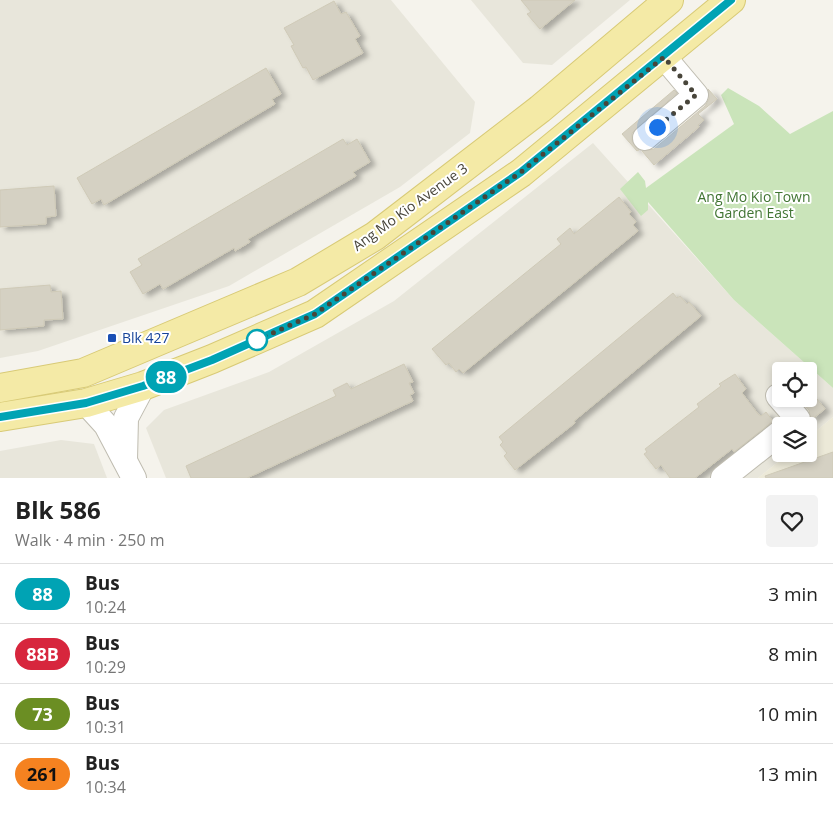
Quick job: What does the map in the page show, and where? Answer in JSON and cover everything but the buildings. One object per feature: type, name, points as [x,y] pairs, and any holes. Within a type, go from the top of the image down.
[{"type":"main road","name":"Ang Mo Kio Avenue 3","points":[[0,388],[83,374],[298,282],[375,236],[540,109],[669,0]]},
{"type":"main road","points":[[0,417],[86,403],[143,386],[212,360],[315,314],[521,172],[664,57],[731,0]]},
{"type":"street","points":[[645,138],[696,95],[664,57]]},
{"type":"street","points":[[129,469],[126,418],[143,386]]},
{"type":"street","points":[[86,403],[106,425],[129,469]]},
{"type":"street","points":[[788,407],[796,417]]},
{"type":"street","points":[[723,478],[772,439]]},
{"type":"shaded area","points":[[0,0],[391,0],[475,102],[470,133],[400,187],[229,286],[38,351],[0,358]]},
{"type":"shaded area","points":[[471,0],[630,0],[552,65],[523,63]]},
{"type":"shaded area","points":[[593,143],[734,300],[804,362],[772,362],[772,407],[817,407],[817,374],[833,388],[833,417],[817,430],[817,417],[772,417],[772,462],[778,462],[758,478],[166,478],[146,428],[164,410],[269,372],[394,301]]},
{"type":"shaded area","points":[[833,417],[833,478],[758,478],[778,462],[817,462],[817,430]]},
{"type":"shaded area","points":[[61,440],[94,444],[107,478],[0,478],[0,451]]},
{"type":"green space","name":"Ang Mo Kio Town Garden East","points":[[728,88],[759,106],[790,134],[833,111],[833,388],[817,374],[817,362],[804,362],[734,300],[648,202],[648,210],[641,216],[620,189],[638,172],[645,181],[646,188],[734,124],[721,95]]},
{"type":"bus line","name":"88","points":[[0,417],[86,403],[143,386],[212,360],[315,314],[521,172],[588,120],[731,0]]},
{"type":"place","name":"Blk 427","points":[[112,338]]},
{"type":"route","points":[[257,340],[315,314],[521,172],[664,57],[696,95],[657,127]]}]
